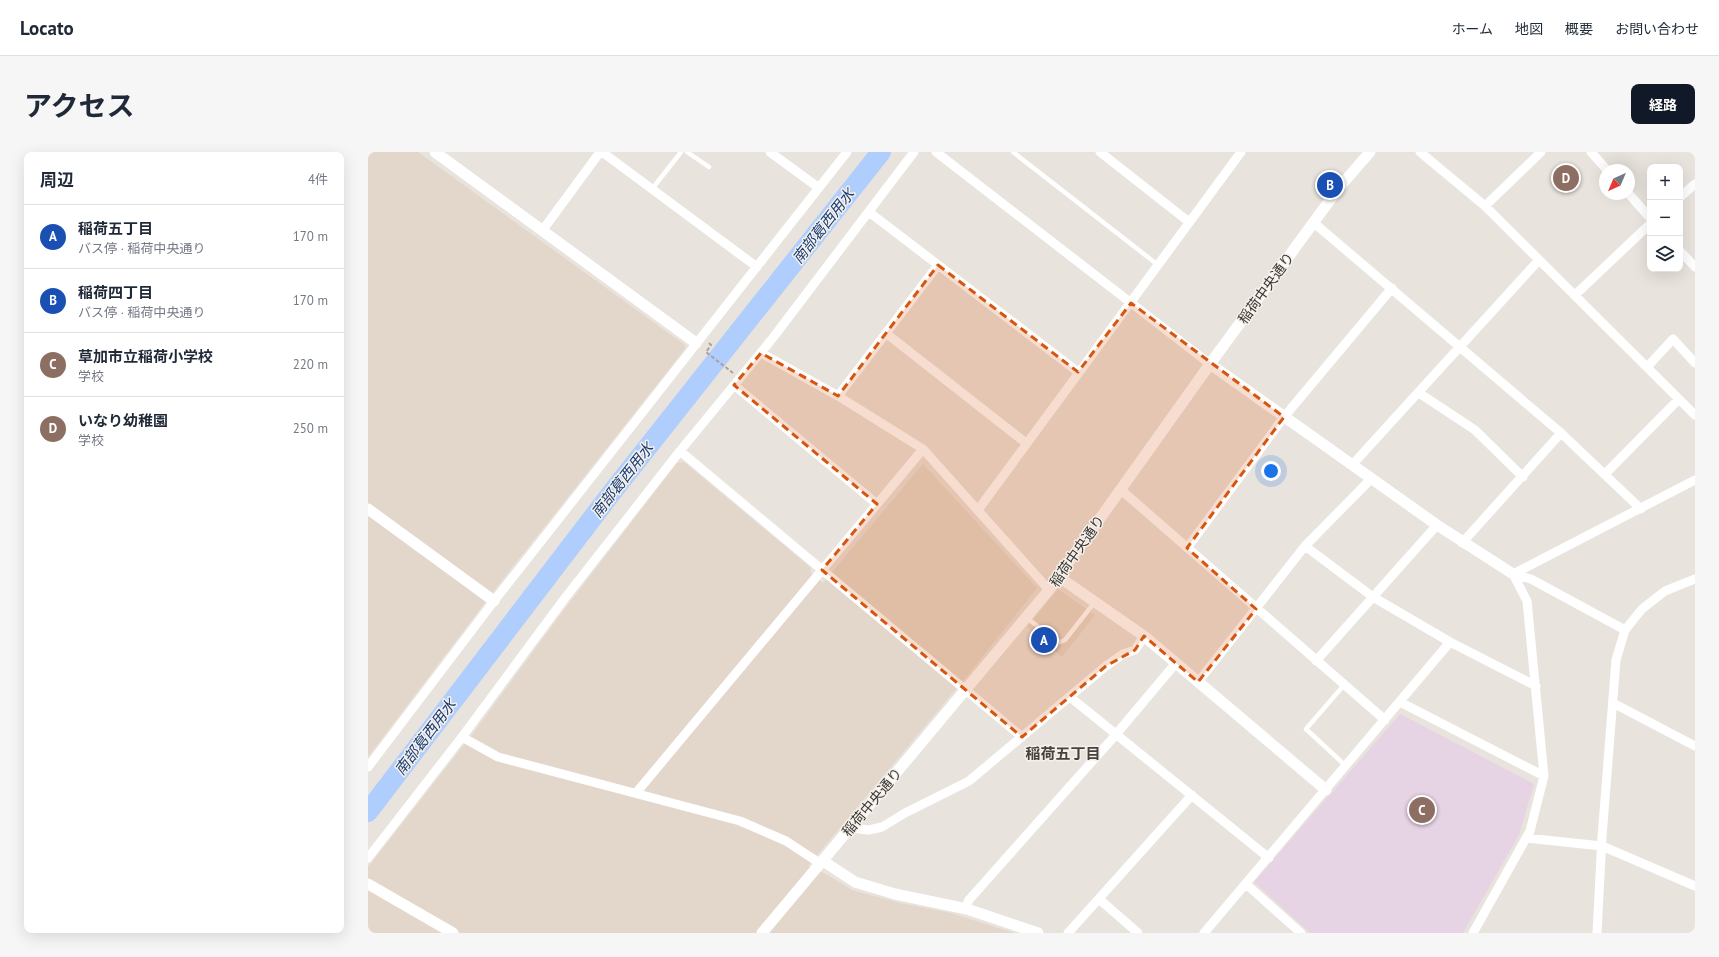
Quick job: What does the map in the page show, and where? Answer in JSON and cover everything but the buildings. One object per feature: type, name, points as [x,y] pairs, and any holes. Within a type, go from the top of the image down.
[{"type":"street","points":[[435,152],[696,343]]},
{"type":"street","points":[[542,231],[601,152],[757,267]]},
{"type":"street","points":[[770,152],[819,188]]},
{"type":"street","points":[[368,767],[494,601],[847,152]]},
{"type":"street","points":[[368,858],[462,737],[565,598],[680,451],[761,353],[914,152]]},
{"type":"street","points":[[936,152],[1210,364],[1462,543],[1513,574],[1531,579],[1625,630]]},
{"type":"street","points":[[1100,152],[1189,222]]},
{"type":"street","points":[[978,510],[1241,152]]},
{"type":"street","name":"稲荷中央通り","points":[[762,933],[1049,590],[1210,364],[1338,189],[1370,152]]},
{"type":"street","points":[[1420,152],[1485,206],[1695,415]]},
{"type":"street","points":[[1485,206],[1541,152]]},
{"type":"street","points":[[1591,152],[1602,164]]},
{"type":"street","points":[[1683,194],[1695,184]]},
{"type":"street","points":[[1634,200],[1647,215]]},
{"type":"street","points":[[869,212],[1078,372]]},
{"type":"street","points":[[1314,223],[1561,433],[1641,509]]},
{"type":"street","points":[[1575,295],[1647,227]]},
{"type":"street","points":[[1683,254],[1695,267]]},
{"type":"street","points":[[1352,465],[1539,260]]},
{"type":"street","points":[[838,396],[887,334],[938,265]]},
{"type":"street","points":[[1187,548],[1284,417],[1392,288]]},
{"type":"street","points":[[887,334],[1026,444]]},
{"type":"street","points":[[1647,367],[1673,339],[1695,363]]},
{"type":"street","points":[[761,353],[838,396],[923,449],[1049,590]]},
{"type":"street","points":[[734,385],[877,504]]},
{"type":"street","points":[[1419,393],[1475,430],[1523,477]]},
{"type":"street","points":[[1605,474],[1679,399]]},
{"type":"street","points":[[1462,543],[1561,433]]},
{"type":"street","points":[[636,794],[923,449]]},
{"type":"street","points":[[680,451],[1022,737]]},
{"type":"street","points":[[1198,682],[1305,546],[1371,479]]},
{"type":"street","points":[[1513,574],[1695,480]]},
{"type":"street","points":[[1120,489],[1385,720]]},
{"type":"street","points":[[368,509],[494,601]]},
{"type":"street","points":[[1316,661],[1437,525]]},
{"type":"street","points":[[1305,546],[1372,597],[1450,642],[1536,686]]},
{"type":"street","points":[[1473,933],[1530,831],[1544,776],[1527,601],[1513,574]]},
{"type":"street","points":[[1059,577],[1144,636],[1326,790]]},
{"type":"street","points":[[1597,933],[1616,660],[1625,630],[1642,609],[1665,591],[1693,582]]},
{"type":"street","points":[[851,828],[869,830],[882,827],[905,813],[969,781],[1123,654],[1135,650],[1144,636]]},
{"type":"street","points":[[1204,933],[1269,858],[1450,642]]},
{"type":"street","points":[[967,909],[968,901],[1116,734],[1176,663]]},
{"type":"street","points":[[1070,697],[1269,858]]},
{"type":"street","points":[[1400,702],[1544,776]]},
{"type":"street","points":[[1613,702],[1695,746]]},
{"type":"street","points":[[462,737],[498,757],[740,821],[786,841],[855,882],[895,894],[967,909],[1038,933]]},
{"type":"street","points":[[1068,933],[1192,795]]},
{"type":"street","points":[[1526,838],[1602,846],[1695,886]]},
{"type":"street","points":[[368,884],[453,933]]},
{"type":"street","points":[[1246,884],[1301,933]]},
{"type":"street","points":[[1099,899],[1138,933]]},
{"type":"lane","points":[[652,189],[681,152]]},
{"type":"lane","points":[[687,152],[709,168]]},
{"type":"lane","points":[[1013,152],[1158,265]]},
{"type":"lane","points":[[1026,618],[1060,642],[1065,640],[1095,602]]},
{"type":"lane","points":[[1344,685],[1306,729],[1346,766]]},
{"type":"path","points":[[709,343],[711,345],[706,352],[728,368]]},
{"type":"highlighted area","points":[[938,265],[1078,372],[1131,303],[1284,417],[1187,548],[1256,609],[1198,682],[1144,636],[1135,650],[1106,666],[1022,737],[822,570],[877,504],[734,385],[761,353],[838,396]]},
{"type":"shaded area","points":[[368,152],[418,152],[685,345],[685,349],[496,588],[368,757]]},
{"type":"shaded area","points":[[684,462],[810,567],[811,573],[823,583],[923,464],[1037,588],[967,676],[808,866],[826,874],[852,890],[900,903],[951,913],[1014,933],[368,933],[368,867],[474,732],[560,615],[677,463]]},
{"type":"shaded area","points":[[1058,589],[1095,615],[1062,657],[1027,627]]},
{"type":"shaded area","points":[[1400,714],[1534,784],[1519,835],[1463,933],[1310,933],[1254,882]]},
{"type":"waterway","name":"南部葛西用水","points":[[368,812],[613,491],[881,152]]},
{"type":"place","name":"いなり幼稚園","points":[[1566,178]]},
{"type":"place","name":"稲荷四丁目","points":[[1330,185]]},
{"type":"place","name":"稲荷五丁目","points":[[1044,640]]},
{"type":"place","name":"草加市立稲荷小学校","points":[[1422,810]]},
{"type":"district","name":"稲荷五丁目","points":[[1063,753]]}]
